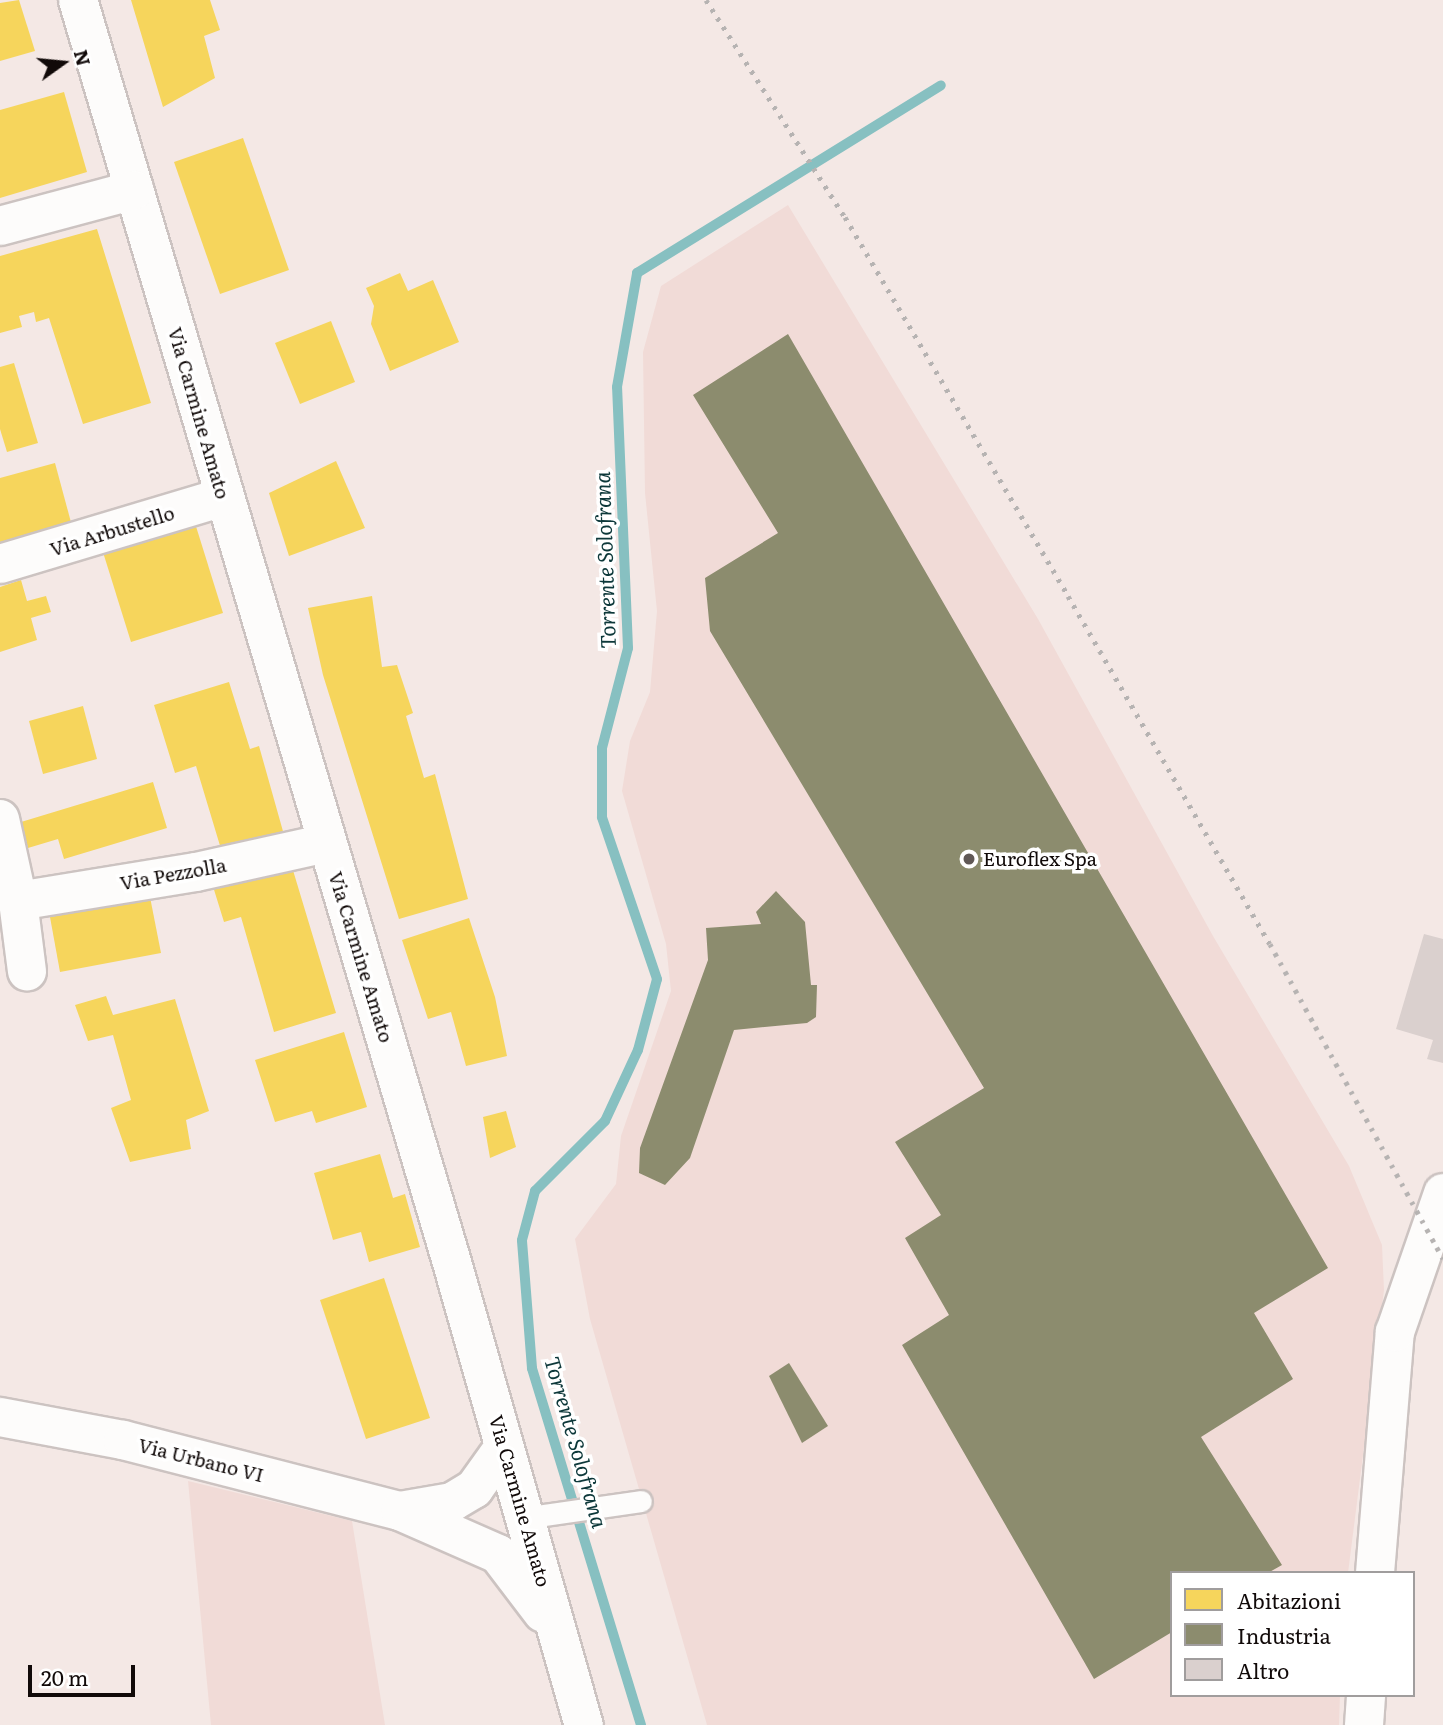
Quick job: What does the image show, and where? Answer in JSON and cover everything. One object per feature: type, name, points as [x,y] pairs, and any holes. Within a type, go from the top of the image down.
[{"type":"street","name":"Via Carmine Amato","points":[[78,0],[584,1725]]},
{"type":"street","points":[[0,226],[134,190]]},
{"type":"street","name":"Via Arbustello","points":[[0,564],[223,497]]},
{"type":"street","points":[[0,819],[19,901],[27,971]]},
{"type":"street","name":"Via Pezzolla","points":[[19,901],[196,872],[327,843]]},
{"type":"street","points":[[1375,1571],[1395,1332],[1443,1193]]},
{"type":"street","name":"Via Urbano VI","points":[[0,1417],[123,1440],[400,1511],[498,1554],[557,1632]]},
{"type":"street","name":"Via Urbano VI","points":[[400,1511],[452,1502],[474,1489],[504,1447]]},
{"type":"street","points":[[474,1489],[500,1496],[523,1518],[498,1554]]},
{"type":"street","points":[[1364,1725],[1366,1697]]},
{"type":"lane","points":[[523,1518],[641,1501]]},
{"type":"shaded area","points":[[788,205],[1038,619],[1213,936],[1349,1166],[1382,1245],[1384,1290],[1348,1571],[1170,1571],[1170,1697],[1340,1697],[1339,1725],[707,1725],[590,1319],[575,1239],[616,1184],[621,1136],[671,991],[666,944],[622,791],[630,741],[650,692],[657,611],[645,493],[643,352],[661,286]]},
{"type":"shaded area","points":[[188,1481],[352,1521],[385,1725],[211,1725]]},
{"type":"building: Abitazioni","points":[[19,0],[35,51],[0,61],[0,3]]},
{"type":"building: Abitazioni","points":[[131,0],[210,0],[220,30],[204,36],[215,78],[163,107]]},
{"type":"building: Abitazioni","points":[[64,92],[87,172],[0,198],[0,110]]},
{"type":"building: Abitazioni","points":[[243,138],[289,270],[220,294],[174,162]]},
{"type":"building: Abitazioni","points":[[97,229],[151,403],[83,424],[49,318],[36,322],[34,312],[19,316],[22,327],[0,333],[0,256]]},
{"type":"building: Abitazioni","points":[[400,273],[408,291],[433,280],[459,342],[390,371],[371,324],[374,306],[366,288]]},
{"type":"building: Abitazioni","points":[[331,321],[355,382],[300,404],[275,343]]},
{"type":"building: Abitazioni","points":[[14,363],[38,443],[7,452],[0,429],[0,367]]},
{"type":"building: Abitazioni","points":[[336,461],[365,528],[289,556],[269,493]]},
{"type":"building: Abitazioni","points":[[55,463],[72,526],[0,547],[0,478]]},
{"type":"building: Abitazioni","points":[[194,520],[223,613],[131,642],[102,549]]},
{"type":"building: Abitazioni","points":[[21,580],[27,601],[46,596],[51,612],[31,618],[37,640],[0,652],[0,587]]},
{"type":"building: Abitazioni","points":[[372,596],[382,667],[397,665],[413,713],[406,716],[424,778],[435,774],[468,899],[399,919],[323,675],[308,608]]},
{"type":"building: Abitazioni","points":[[229,682],[250,749],[259,746],[286,842],[224,859],[196,766],[175,773],[154,705]]},
{"type":"building: Abitazioni","points":[[83,706],[97,759],[43,774],[29,721]]},
{"type":"building: Abitazioni","points":[[153,782],[167,828],[64,859],[58,839],[28,848],[21,822]]},
{"type":"building: Abitazioni","points":[[289,857],[336,1013],[274,1032],[241,917],[224,922],[211,880]]},
{"type":"building: Abitazioni","points":[[150,897],[161,953],[60,972],[50,917]]},
{"type":"building: Abitazioni","points":[[469,918],[495,997],[507,1056],[466,1066],[451,1012],[428,1019],[402,940]]},
{"type":"building: Abitazioni","points":[[106,996],[113,1015],[175,999],[209,1111],[186,1120],[191,1149],[130,1162],[111,1108],[131,1100],[113,1035],[88,1041],[75,1005]]},
{"type":"building: Abitazioni","points":[[344,1032],[367,1107],[316,1123],[312,1111],[275,1122],[255,1060]]},
{"type":"building: Abitazioni","points":[[506,1111],[516,1147],[490,1158],[483,1117]]},
{"type":"building: Abitazioni","points":[[380,1154],[393,1198],[405,1194],[420,1247],[369,1262],[361,1232],[333,1240],[314,1173]]},
{"type":"building: Abitazioni","points":[[384,1278],[430,1418],[366,1439],[320,1300]]},
{"type":"building: Industria","name":"Euroflex Spa","points":[[788,334],[1328,1268],[1254,1313],[1293,1379],[1201,1437],[1282,1565],[1272,1571],[1170,1571],[1170,1633],[1094,1679],[902,1345],[949,1315],[905,1238],[941,1215],[895,1142],[984,1088],[710,631],[705,578],[778,533],[693,395]]},
{"type":"building: Industria","points":[[776,891],[805,922],[811,985],[817,985],[816,1017],[807,1023],[734,1030],[690,1158],[665,1185],[639,1173],[640,1148],[708,960],[706,928],[761,924],[756,912]]},
{"type":"building: Industria","points":[[789,1363],[828,1426],[802,1443],[769,1376]]},
{"type":"building: Altro","points":[[1424,934],[1443,939],[1443,1063],[1427,1059],[1433,1040],[1396,1029]]},
{"type":"waterway","name":"Torrente Solofrana","points":[[641,1725],[532,1368],[522,1240],[535,1191],[605,1121],[638,1050],[657,979],[602,817],[602,748],[628,648],[617,387],[637,273],[941,85]]},
{"type":"railway","points":[[706,0],[845,217],[1068,596],[1270,944],[1443,1259]]},
{"type":"place","name":"Euroflex Spa","points":[[969,859]]}]
